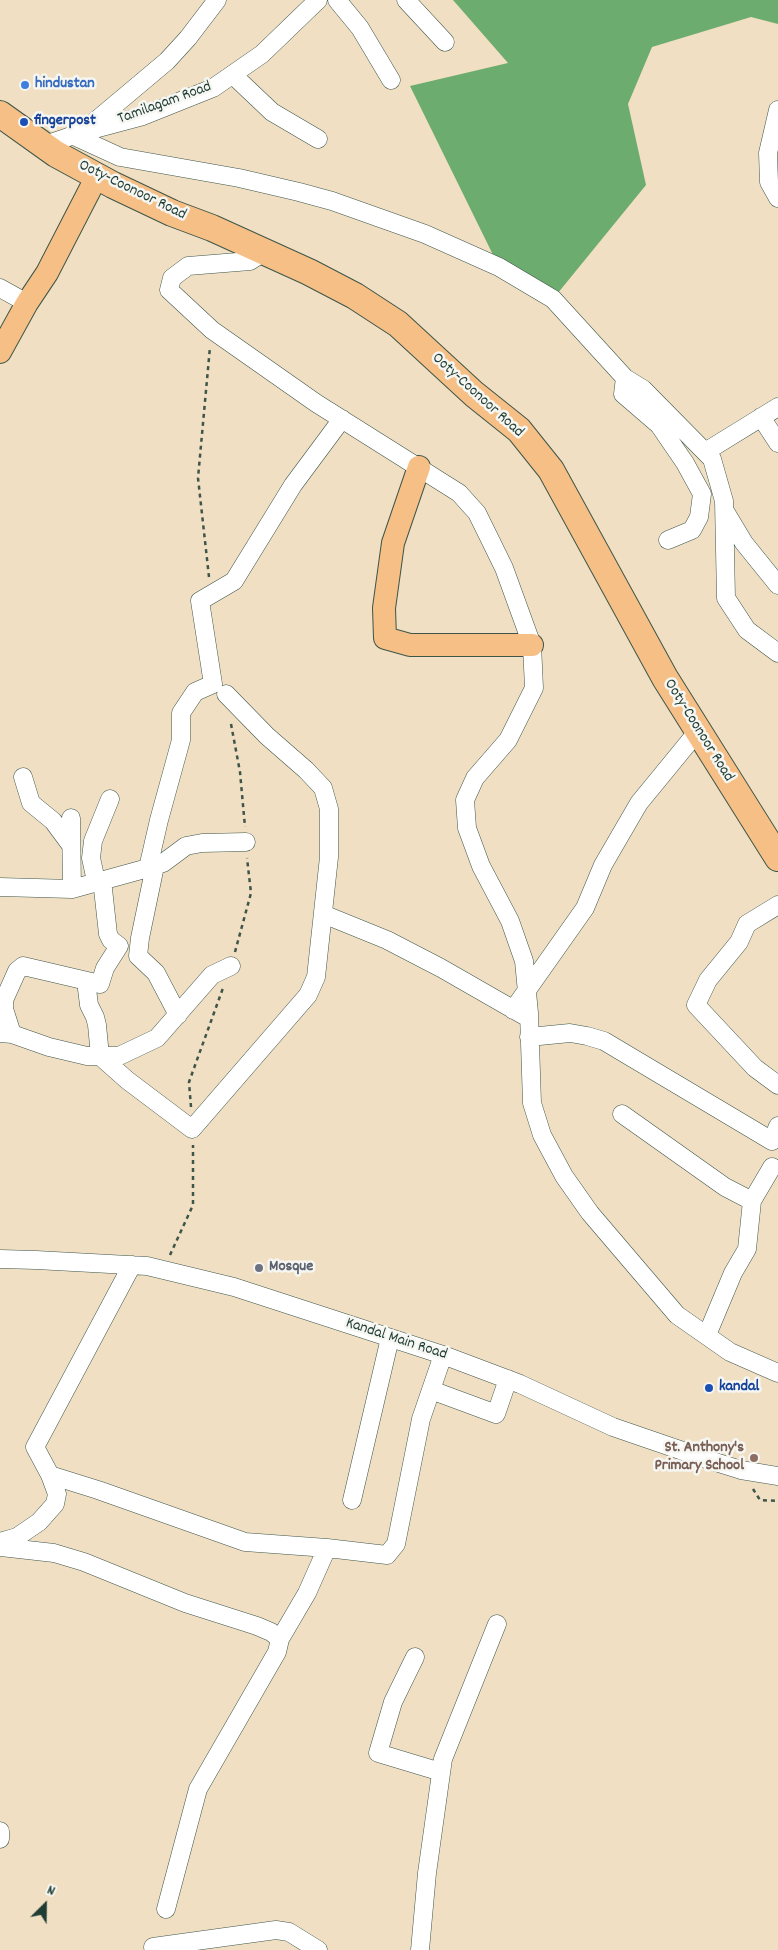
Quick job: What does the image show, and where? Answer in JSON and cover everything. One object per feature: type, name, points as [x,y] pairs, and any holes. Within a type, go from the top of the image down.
[{"type":"highway","name":"Ooty-Coonoor Road","points":[[0,116],[56,154],[97,176],[172,213],[212,228],[310,272],[355,296],[398,324],[474,394],[519,430],[551,470],[665,678],[778,858]]},
{"type":"main road","points":[[0,352],[27,303],[47,273],[97,176]]},
{"type":"main road","points":[[419,467],[393,543],[384,608],[385,638],[410,645],[532,645]]},
{"type":"street","points":[[218,0],[167,61],[77,134],[120,157],[239,178],[332,201],[426,234],[499,267],[553,299],[625,378],[643,389],[712,459],[724,501],[726,598],[747,630],[778,653]]},
{"type":"street","name":"Tamilagam Road","points":[[44,145],[152,113],[213,88],[262,54],[318,0]]},
{"type":"street","points":[[337,0],[360,28],[392,80]]},
{"type":"street","points":[[406,0],[445,42]]},
{"type":"street","points":[[233,74],[272,112],[318,139]]},
{"type":"street","points":[[778,110],[768,152],[769,182],[778,198]]},
{"type":"street","points":[[264,252],[250,261],[188,266],[172,278],[169,290],[212,330],[342,419],[459,492],[477,513],[504,568],[532,645],[534,688],[508,740],[475,778],[465,800],[467,828],[481,866],[510,921],[524,962],[529,1019],[532,1103],[542,1135],[564,1176],[590,1212],[677,1315],[730,1352],[778,1373]]},
{"type":"street","points":[[0,288],[27,303]]},
{"type":"street","points":[[625,378],[623,394],[659,425],[685,463],[702,494],[699,517],[692,530],[668,540]]},
{"type":"street","points":[[705,452],[778,407]]},
{"type":"street","points":[[761,417],[778,443]]},
{"type":"street","points":[[178,1015],[156,973],[138,956],[159,820],[181,740],[181,713],[195,692],[213,684],[200,601],[234,581],[293,485],[342,419]]},
{"type":"street","points":[[724,510],[744,543],[778,585]]},
{"type":"street","points":[[86,981],[89,1005],[97,1025],[100,1056],[126,1080],[192,1129],[308,995],[316,978],[329,857],[329,809],[323,788],[306,770],[267,736],[226,694]]},
{"type":"street","points":[[513,1010],[585,908],[603,865],[639,802],[698,731]]},
{"type":"street","points":[[23,777],[32,803],[53,821],[70,844]]},
{"type":"street","points":[[110,799],[93,841],[90,858],[99,881],[108,934],[111,940],[119,946],[105,968],[100,984],[23,966],[17,971],[4,1000],[6,1033],[49,1047],[87,1056],[119,1056],[157,1038],[212,975],[230,966]]},
{"type":"street","points":[[71,818],[72,888]]},
{"type":"street","points":[[0,888],[21,886],[72,888],[163,863],[186,846],[246,842]]},
{"type":"street","points":[[778,904],[747,924],[739,942],[708,980],[696,1005],[755,1068],[778,1085]]},
{"type":"street","points":[[323,914],[387,940],[441,968],[529,1019]]},
{"type":"street","points":[[529,1037],[570,1033],[604,1041],[772,1141],[778,1126]]},
{"type":"street","points":[[622,1114],[725,1187],[752,1201]]},
{"type":"street","points":[[706,1335],[733,1273],[747,1249],[752,1201],[772,1167]]},
{"type":"street","name":"Kandal Main Road","points":[[0,1260],[147,1266],[234,1287],[443,1355],[508,1379],[613,1427],[741,1470],[778,1476]]},
{"type":"street","points":[[0,1542],[17,1537],[39,1522],[55,1504],[57,1494],[50,1475],[35,1447],[132,1265]]},
{"type":"street","points":[[352,1500],[390,1338]]},
{"type":"street","points":[[50,1475],[245,1542],[327,1548],[387,1555],[396,1544],[421,1419],[443,1355]]},
{"type":"street","points":[[431,1390],[496,1414],[508,1379]]},
{"type":"street","points":[[0,1546],[54,1553],[84,1562],[185,1603],[257,1626],[271,1632],[280,1639]]},
{"type":"street","points":[[166,1910],[198,1789],[277,1652],[280,1639],[307,1593],[327,1548]]},
{"type":"street","points":[[420,1950],[427,1873],[443,1759],[497,1624]]},
{"type":"street","points":[[415,1657],[393,1702],[378,1753],[440,1772]]},
{"type":"street","points":[[0,1831],[0,1837]]},
{"type":"street","points":[[154,1947],[276,1930],[290,1932],[318,1950]]},
{"type":"path","points":[[210,583],[198,478],[212,330]]},
{"type":"path","points":[[163,1271],[193,1205],[189,1082],[230,966],[250,893],[240,772],[231,723]]},
{"type":"green space","points":[[453,0],[778,0],[778,24],[751,17],[652,47],[628,104],[646,185],[553,299],[499,267],[410,86],[508,63]]},
{"type":"place","name":"hindustan","points":[[25,85]]},
{"type":"place","name":"fingerpost","points":[[24,122]]},
{"type":"place","name":"Mosque","points":[[259,1268]]},
{"type":"place","name":"kandal","points":[[709,1388]]},
{"type":"place","name":"St. Anthony's Primary School","points":[[754,1458]]}]
